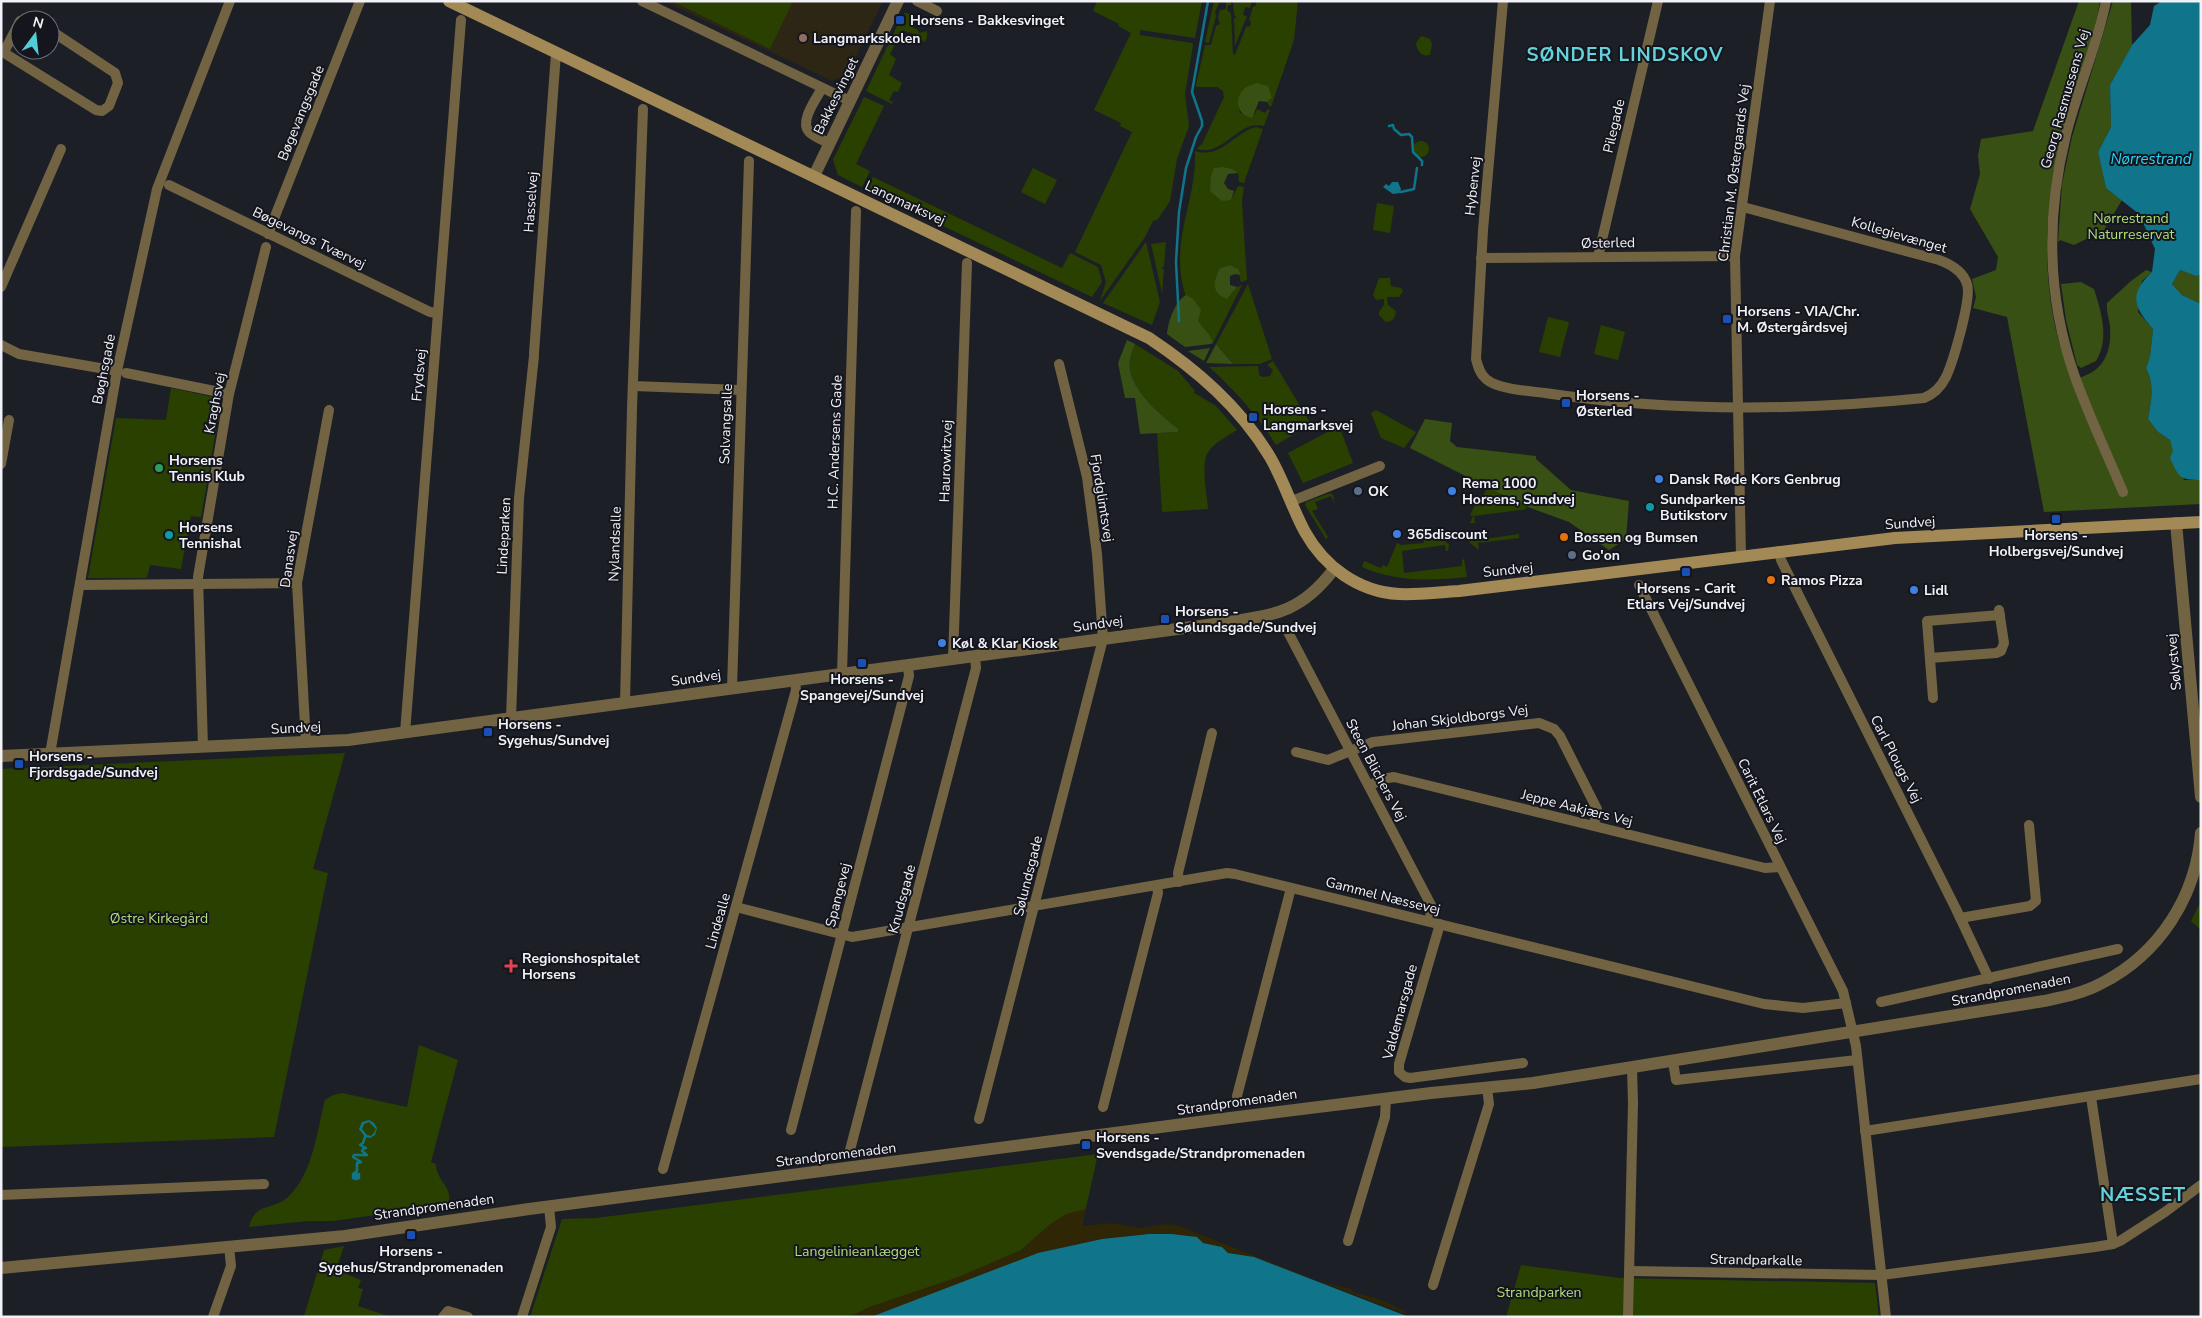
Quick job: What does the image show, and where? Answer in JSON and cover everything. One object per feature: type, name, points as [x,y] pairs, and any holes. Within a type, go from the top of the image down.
[{"type":"main road","name":"Langmarksvej","points":[[449,1],[1149,338],[1197,372],[1225,399],[1250,428],[1270,457],[1305,532],[1334,569]]},
{"type":"main road","name":"Sundvej","points":[[1334,569],[1349,579],[1377,591],[1408,594],[1459,591],[1895,538],[2201,522]]},
{"type":"street","name":"Bøghsgade","points":[[50,754],[80,585],[157,189],[230,1]]},
{"type":"street","name":"Bøgevangsgade","points":[[268,234],[360,1]]},
{"type":"street","points":[[642,1],[850,101]]},
{"type":"street","name":"Bakkesvinget","points":[[814,176],[898,1]]},
{"type":"street","points":[[917,1],[937,11]]},
{"type":"street","name":"Hybenvej","points":[[1503,1],[1481,258],[1476,359],[1481,374],[1493,384],[1578,398],[1632,404],[1737,409]]},
{"type":"street","name":"Pilegade","points":[[1598,257],[1658,1]]},
{"type":"street","name":"Christian M. Østergaards Vej","points":[[1741,556],[1735,256],[1770,1]]},
{"type":"street","name":"Georg Rasmussens Vej","points":[[2106,1],[2073,111],[2056,183],[2051,258],[2059,320],[2075,377],[2123,492]]},
{"type":"street","name":"Frydsvej","points":[[405,732],[461,20]]},
{"type":"street","points":[[15,60],[96,110],[102,111],[109,106],[118,83],[115,73],[60,37]]},
{"type":"street","points":[[2,52],[10,39]]},
{"type":"street","name":"Hasselvej","points":[[534,354],[556,53]]},
{"type":"street","points":[[822,88],[807,117],[806,126],[811,134],[830,144]]},
{"type":"street","name":"Nylandsalle","points":[[625,703],[633,386],[643,109]]},
{"type":"street","points":[[1,287],[61,150]]},
{"type":"street","name":"Solvangsalle","points":[[732,688],[749,161]]},
{"type":"street","name":"Bøgevangs Tværvej","points":[[169,186],[430,312],[438,313]]},
{"type":"street","name":"Kollegievænget","points":[[1737,409],[1874,402],[1924,398],[1933,394],[1946,377],[1966,308],[1968,293],[1967,282],[1950,264],[1743,207]]},
{"type":"street","name":"H.C. Andersens Gade","points":[[842,674],[856,211]]},
{"type":"street","name":"Kraghsvej","points":[[203,747],[198,585],[229,394],[266,247]]},
{"type":"street","name":"Østerled","points":[[1481,258],[1735,256]]},
{"type":"street","name":"Haurowitzvej","points":[[953,659],[967,263]]},
{"type":"street","points":[[1,345],[19,354],[229,394]]},
{"type":"street","name":"Lindeparken","points":[[511,718],[519,498],[534,354]]},
{"type":"street","name":"Fjordglimtsvej","points":[[1059,364],[1088,477],[1097,554],[1103,638]]},
{"type":"street","points":[[633,386],[741,390]]},
{"type":"street","name":"Danasvej","points":[[306,743],[297,583],[330,410]]},
{"type":"street","points":[[1,464],[9,420]]},
{"type":"street","points":[[1292,501],[1380,466]]},
{"type":"street","name":"Sølystvej","points":[[2176,523],[2201,798]]},
{"type":"street","name":"Carl Plougs Vej","points":[[1780,551],[1781,560],[1791,581],[1989,979]]},
{"type":"street","name":"Sundvej","points":[[1,756],[348,740],[908,666],[1274,614],[1291,608],[1305,599],[1323,583],[1334,569]]},
{"type":"street","points":[[80,585],[297,583]]},
{"type":"street","name":"Carit Etlars Vej","points":[[1639,585],[1843,991],[1853,1032]]},
{"type":"street","points":[[1930,658],[2001,651],[2004,643],[2000,612],[1927,621],[1933,698]]},
{"type":"street","name":"Steen Blichers Vej","points":[[1288,632],[1431,905],[1435,923]]},
{"type":"street","name":"Sølundsgade","points":[[979,1119],[1103,638]]},
{"type":"street","name":"Knudsgade","points":[[850,1150],[976,668],[975,656]]},
{"type":"street","name":"Spangevej","points":[[791,1130],[909,676],[908,666]]},
{"type":"street","name":"Lindealle","points":[[663,1168],[796,690],[795,681]]},
{"type":"street","name":"Johan Skjoldborgs Vej","points":[[1350,751],[1379,741],[1533,722],[1546,724],[1560,736],[1595,804],[1597,814],[1594,826]]},
{"type":"street","points":[[1179,882],[1178,873],[1212,733]]},
{"type":"street","points":[[1296,752],[1328,760],[1335,759],[1350,751]]},
{"type":"street","name":"Jeppe Aakjærs Vej","points":[[1369,786],[1382,779],[1394,777],[1765,868],[1780,867]]},
{"type":"street","points":[[1960,918],[2030,906],[2036,901],[2029,825]]},
{"type":"street","name":"Strandpromenaden","points":[[1,1268],[345,1236],[549,1207],[1386,1098],[1533,1083],[2044,1001],[2101,984],[2137,961],[2151,948],[2176,915],[2196,866],[2201,834]]},
{"type":"street","name":"Gammel Næssevej","points":[[736,907],[842,936],[852,937],[1228,873],[1777,1006],[1803,1008],[1846,1003]]},
{"type":"street","points":[[1103,1107],[1158,894],[1157,886]]},
{"type":"street","points":[[1237,1096],[1291,888]]},
{"type":"street","name":"Valdemarsgade","points":[[1435,923],[1399,1064],[1399,1072],[1405,1077],[1410,1078],[1524,1063]]},
{"type":"street","points":[[1881,1002],[2118,949]]},
{"type":"street","points":[[1853,1032],[1886,1317]]},
{"type":"street","points":[[1673,1062],[1676,1080],[1857,1060]]},
{"type":"street","points":[[1628,1317],[1634,1103],[1632,1068]]},
{"type":"street","points":[[1865,1131],[2201,1079]]},
{"type":"street","points":[[1433,1285],[1489,1104],[1487,1087]]},
{"type":"street","points":[[2090,1096],[2113,1244]]},
{"type":"street","points":[[1348,1242],[1385,1116],[1386,1098]]},
{"type":"street","points":[[1,1195],[264,1184]]},
{"type":"street","points":[[1882,1275],[2113,1244],[2165,1212],[2201,1185]]},
{"type":"street","points":[[522,1317],[551,1227],[549,1207]]},
{"type":"street","points":[[213,1317],[231,1266],[230,1246]]},
{"type":"street","name":"Strandparkalle","points":[[1630,1271],[1882,1275]]},
{"type":"street","points":[[443,1317],[448,1311],[468,1317]]},
{"type":"shaded area","name":"Langmarkskolen","points":[[664,1],[883,1],[847,75],[832,81]]},
{"type":"green space","points":[[672,1],[793,1],[770,49]]},
{"type":"green space","points":[[1097,1],[1202,1],[1195,38],[1140,30],[1140,35],[1192,43],[1185,94],[1189,126],[1177,159],[1170,201],[1158,219],[1153,221],[1145,237],[1100,301],[1106,282],[1101,265],[1075,252],[1132,132],[1120,126],[1121,123],[1094,110],[1131,33],[1118,26],[1119,24],[1093,11]]},
{"type":"green space","points":[[1214,1],[1220,1],[1215,12],[1216,16],[1209,43],[1205,42]]},
{"type":"green space","points":[[1226,1],[1231,1],[1231,5],[1228,5],[1227,10],[1231,13],[1233,54],[1235,55],[1246,27],[1250,26],[1251,22],[1249,20],[1256,1],[1298,1],[1294,40],[1271,107],[1267,102],[1272,98],[1245,88],[1240,97],[1240,113],[1255,114],[1257,109],[1265,113],[1268,109],[1270,110],[1264,126],[1255,125],[1246,128],[1215,148],[1206,150],[1196,149],[1202,144],[1224,97],[1223,91],[1217,87],[1197,87],[1196,85],[1205,45],[1211,45],[1216,26],[1220,24],[1218,18],[1220,10],[1226,9]]},
{"type":"green space","points":[[1237,1],[1252,1],[1250,8],[1245,7],[1243,15],[1247,16],[1235,46],[1234,19],[1236,17],[1233,3]]},
{"type":"green space","points":[[2079,1],[2100,1],[2095,27],[2064,131],[2052,185],[2047,238],[2047,265],[2056,328],[2071,380],[2090,373],[2102,362],[2109,347],[2110,326],[2107,303],[2146,270],[2152,272],[2142,281],[2138,312],[2153,329],[2150,357],[2146,368],[2151,381],[2148,419],[2158,432],[2170,440],[2184,480],[2201,480],[2201,504],[2044,512],[2007,317],[1973,308],[1976,297],[1972,279],[1996,270],[1998,257],[1970,209],[1980,174],[1978,156],[1981,139],[2033,131]]},
{"type":"green space","points":[[2113,1],[2131,1],[2132,45],[2110,85],[2111,127],[2098,152],[2106,188],[2122,200],[2104,230],[2074,245],[2060,240],[2058,242],[2062,184],[2072,137]]},
{"type":"green space","points":[[904,13],[912,14],[912,27],[918,30],[919,33],[927,31],[927,37],[925,42],[919,39],[920,36],[902,30],[898,36],[890,54],[896,59],[889,75],[902,83],[898,92],[894,91],[889,100],[893,102],[892,104],[866,91]]},
{"type":"green space","points":[[1421,36],[1430,39],[1432,44],[1430,55],[1422,54],[1417,49],[1416,43]]},
{"type":"green space","points":[[1256,83],[1268,86],[1272,98],[1267,102],[1259,101],[1252,118],[1243,114],[1238,106],[1238,102],[1241,92]]},
{"type":"green space","points":[[864,97],[884,106],[856,164],[870,171],[862,187],[838,175],[833,160]]},
{"type":"green space","points":[[1256,127],[1263,129],[1244,183],[1239,182],[1238,173],[1235,171],[1226,168],[1214,168],[1231,200],[1238,186],[1244,187],[1242,201],[1247,280],[1241,282],[1238,269],[1230,265],[1220,268],[1215,279],[1227,299],[1237,287],[1242,285],[1213,343],[1192,312],[1185,294],[1181,274],[1182,238],[1192,187],[1195,151],[1204,153],[1220,149],[1241,134]]},
{"type":"green space","points":[[1421,141],[1429,149],[1421,157],[1413,149]]},
{"type":"green space","points":[[1033,168],[1057,180],[1045,204],[1021,192]]},
{"type":"green space","points":[[1214,168],[1232,169],[1238,173],[1228,174],[1224,183],[1228,189],[1234,191],[1231,200],[1222,201],[1210,191],[1211,176]]},
{"type":"green space","points":[[873,177],[1062,268],[1070,253],[1098,267],[1102,282],[1092,297],[868,190]]},
{"type":"green space","points":[[1377,203],[1394,206],[1390,233],[1373,230]]},
{"type":"green space","points":[[1146,242],[1160,302],[1152,325],[1103,303]]},
{"type":"green space","points":[[1166,242],[1164,266],[1162,268],[1164,270],[1162,293],[1151,244]]},
{"type":"green space","points":[[1230,265],[1238,269],[1241,275],[1235,274],[1230,276],[1230,285],[1237,287],[1227,299],[1218,293],[1215,282],[1220,268]]},
{"type":"green space","points":[[2180,270],[2196,276],[2201,275],[2201,304],[2182,295],[2172,284]]},
{"type":"green space","points":[[1379,278],[1390,278],[1391,286],[1401,288],[1403,291],[1399,297],[1387,297],[1388,305],[1396,311],[1393,319],[1388,322],[1379,315],[1384,305],[1384,299],[1376,300],[1373,295]]},
{"type":"green space","points":[[2081,282],[2094,289],[2103,325],[2103,344],[2096,361],[2081,368],[2077,365],[2066,320],[2061,284]]},
{"type":"green space","points":[[1248,284],[1272,359],[1260,364],[1233,364],[1216,344]]},
{"type":"green space","points":[[1186,295],[1193,299],[1201,310],[1198,321],[1213,343],[1185,347],[1167,334],[1173,312]]},
{"type":"green space","points":[[1548,317],[1569,322],[1560,357],[1539,352]]},
{"type":"green space","points":[[1601,325],[1625,332],[1618,360],[1594,354]]},
{"type":"green space","points":[[1127,340],[1135,344],[1130,359],[1130,369],[1138,389],[1162,416],[1178,429],[1178,432],[1140,434],[1135,398],[1125,398],[1118,363]]},
{"type":"green space","points":[[1135,344],[1178,371],[1195,391],[1193,392],[1216,406],[1237,430],[1222,439],[1206,456],[1204,470],[1208,509],[1162,512],[1157,433],[1178,432],[1178,429],[1162,416],[1138,389],[1130,369],[1130,359]]},
{"type":"green space","points":[[1216,344],[1233,364],[1206,363]]},
{"type":"green space","points":[[1210,348],[1204,361],[1188,351]]},
{"type":"green space","points":[[1273,361],[1311,424],[1276,445],[1245,403],[1209,367],[1258,366],[1259,375],[1263,377],[1270,376],[1273,370],[1267,365]]},
{"type":"green space","name":"Horsens Tennis Klub","points":[[171,388],[213,397],[221,401],[201,517],[191,516],[181,569],[150,565],[147,578],[88,578],[116,418],[166,420]]},
{"type":"green space","points":[[1376,410],[1416,432],[1404,448],[1381,438],[1371,413]]},
{"type":"green space","points":[[1425,419],[1452,423],[1450,441],[1457,447],[1536,456],[1536,459],[1571,490],[1629,501],[1626,539],[1609,550],[1569,522],[1525,506],[1410,448]]},
{"type":"green space","points":[[1339,426],[1353,463],[1303,483],[1288,453]]},
{"type":"green space","points":[[1488,487],[1525,506],[1527,509],[1474,516],[1475,523],[1470,523],[1473,516],[1470,515],[1480,495],[1483,496]]},
{"type":"green space","points":[[1330,493],[1333,495],[1335,505],[1331,496],[1315,502],[1318,509],[1312,511],[1328,537],[1326,539],[1305,505],[1306,502]]},
{"type":"green space","points":[[1438,534],[1449,545],[1448,551],[1446,551],[1445,545],[1402,551],[1404,573],[1462,566],[1462,560],[1464,559],[1467,577],[1440,579],[1400,578],[1362,567],[1364,561],[1381,568],[1383,565],[1387,567],[1397,543],[1401,545],[1424,543],[1423,535],[1432,538]]},
{"type":"green space","points":[[1519,534],[1519,538],[1478,543],[1479,550],[1470,543],[1470,541]]},
{"type":"green space","name":"Østre Kirkegård","points":[[345,753],[313,869],[328,873],[274,1137],[1,1147],[1,769]]},
{"type":"green space","points":[[2201,901],[2201,930],[2191,921]]},
{"type":"green space","points":[[419,1045],[458,1060],[431,1162],[436,1164],[439,1176],[449,1194],[447,1205],[333,1221],[308,1221],[249,1227],[256,1213],[284,1201],[304,1176],[313,1151],[325,1100],[333,1095],[342,1093],[407,1107]]},
{"type":"green space","name":"Langelinieanlægget","points":[[1098,1154],[1082,1226],[1065,1245],[871,1317],[530,1317],[562,1219],[596,1218]]},
{"type":"green space","points":[[344,1246],[336,1270],[361,1280],[358,1288],[363,1289],[358,1306],[391,1317],[304,1316],[324,1250]]},
{"type":"green space","name":"Strandparken","points":[[1521,1265],[1620,1278],[1875,1283],[1879,1317],[1506,1317]]},
{"type":"sand","points":[[1086,1209],[1082,1226],[1112,1223],[1140,1228],[1166,1224],[1179,1226],[1318,1281],[1352,1289],[1352,1292],[1379,1299],[1405,1311],[1413,1317],[1254,1257],[1228,1253],[1222,1247],[1203,1243],[1197,1237],[1149,1234],[1102,1239],[1038,1253],[871,1317],[839,1317],[855,1314],[869,1307],[958,1277],[1021,1250],[1049,1225],[1066,1214]]},
{"type":"water","name":"Nørrestrand","points":[[2162,1],[2201,1],[2201,275],[2196,276],[2180,270],[2172,284],[2182,295],[2201,304],[2201,480],[2184,478],[2178,473],[2170,458],[2173,451],[2170,440],[2158,432],[2148,419],[2151,381],[2146,368],[2150,357],[2153,329],[2141,314],[2136,301],[2139,288],[2152,272],[2155,249],[2139,214],[2106,188],[2098,152],[2111,127],[2110,85],[2132,45],[2150,25],[2154,6]]},
{"type":"water","points":[[1392,182],[1398,182],[1401,189],[1400,193],[1393,194],[1383,187],[1386,184],[1389,186]]},
{"type":"water","points":[[369,1120],[374,1123],[377,1128],[375,1135],[370,1138],[365,1137],[359,1129],[362,1122]],"holes":[[[369,1122],[376,1129],[371,1136],[367,1135],[362,1129],[364,1124]]]},
{"type":"water","points":[[1149,1234],[1197,1237],[1203,1243],[1222,1247],[1228,1253],[1254,1257],[1409,1317],[871,1317],[1038,1253],[1102,1239]]},
{"type":"waterway","points":[[1179,321],[1176,262],[1179,212],[1186,168],[1196,137],[1202,126],[1192,92],[1208,1]]},
{"type":"waterway","points":[[1389,126],[1393,125],[1394,129],[1401,135],[1409,134],[1412,137],[1413,152],[1422,161],[1422,165]]},
{"type":"waterway","points":[[1401,192],[1414,189],[1417,168]]},
{"type":"waterway","points":[[356,1176],[354,1177],[355,1173],[359,1174],[359,1178],[353,1178],[353,1174],[357,1171],[357,1163],[361,1162],[353,1157],[354,1155],[367,1155],[362,1151],[366,1148],[360,1145],[365,1137]]},
{"type":"place","name":"Horsens - Bakkesvinget","points":[[900,20]]},
{"type":"place","name":"Langmarkskolen","points":[[803,38]]},
{"type":"place","name":"Horsens - VIA/Chr. M. Østergårdsvej","points":[[1727,319]]},
{"type":"place","name":"Horsens - Østerled","points":[[1566,403]]},
{"type":"place","name":"Horsens - Langmarksvej","points":[[1253,417]]},
{"type":"place","name":"Horsens Tennis Klub","points":[[159,468]]},
{"type":"place","name":"Dansk Røde Kors Genbrug","points":[[1659,479]]},
{"type":"place","name":"OK","points":[[1358,491]]},
{"type":"place","name":"Rema 1000 Horsens, Sundvej","points":[[1452,491]]},
{"type":"place","name":"Sundparkens Butikstorv","points":[[1650,507]]},
{"type":"place","name":"Horsens - Holbergsvej/Sundvej","points":[[2056,519]]},
{"type":"place","name":"365discount","points":[[1397,534]]},
{"type":"place","name":"Horsens Tennishal","points":[[169,535]]},
{"type":"place","name":"Bossen og Bumsen","points":[[1564,537]]},
{"type":"place","name":"Go'on","points":[[1572,555]]},
{"type":"place","name":"Horsens - Carit Etlars Vej/Sundvej","points":[[1686,572]]},
{"type":"place","name":"Ramos Pizza","points":[[1771,580]]},
{"type":"place","name":"Lidl","points":[[1914,590]]},
{"type":"place","name":"Horsens - Sølundsgade/Sundvej","points":[[1165,619]]},
{"type":"place","name":"Køl & Klar Kiosk","points":[[942,643]]},
{"type":"place","name":"Horsens - Spangevej/Sundvej","points":[[862,663]]},
{"type":"place","name":"Horsens - Sygehus/Sundvej","points":[[488,732]]},
{"type":"place","name":"Horsens - Fjordsgade/Sundvej","points":[[19,764]]},
{"type":"place","name":"Regionshospitalet Horsens","points":[[511,966]]},
{"type":"place","name":"Horsens - Svendsgade/Strandpromenaden","points":[[1086,1145]]},
{"type":"place","name":"Horsens - Sygehus/Strandpromenaden","points":[[411,1235]]},
{"type":"district","name":"SØNDER LINDSKOV","points":[[1625,55]]},
{"type":"district","name":"NÆSSET","points":[[2143,1195]]},
{"type":"park label","name":"Nørrestrand Naturreservat","points":[[2131,226]]}]
